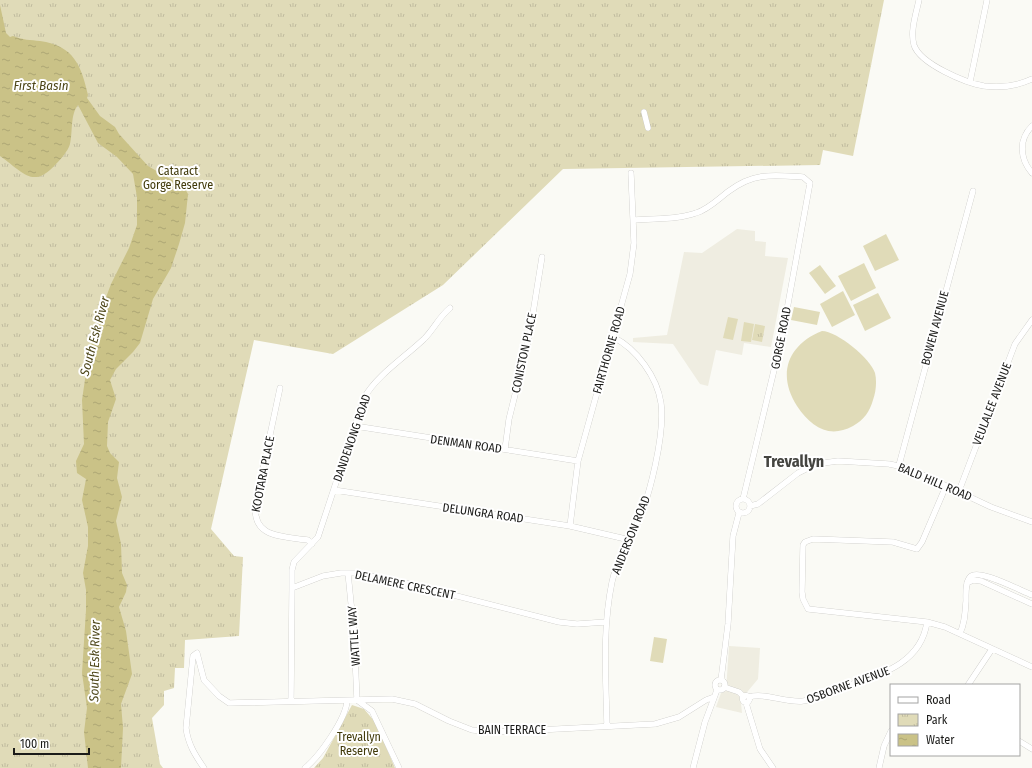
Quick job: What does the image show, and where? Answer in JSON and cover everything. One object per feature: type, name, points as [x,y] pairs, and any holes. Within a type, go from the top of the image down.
[{"type":"street","points":[[919,0],[913,39],[917,51],[932,64],[970,82],[982,85],[1004,86],[1032,79]]},
{"type":"street","points":[[970,82],[987,0]]},
{"type":"street","points":[[644,112],[648,128]]},
{"type":"street","points":[[1032,126],[1025,136],[1022,151],[1025,163],[1032,173]]},
{"type":"street","name":"FAIRTHORNE ROAD","points":[[570,526],[578,461],[630,274],[634,242],[631,173]]},
{"type":"street","name":"GORGE ROAD","points":[[634,220],[686,216],[696,213],[712,205],[738,184],[756,176],[806,178],[810,183],[782,337],[743,499]]},
{"type":"street","name":"BOWEN AVENUE","points":[[899,465],[973,191]]},
{"type":"street","name":"CONISTON PLACE","points":[[504,449],[509,420],[529,338],[542,257]]},
{"type":"street","name":"DANDENONG ROAD","points":[[292,588],[292,570],[294,562],[318,537],[364,398],[368,391],[423,340],[441,315],[450,308]]},
{"type":"street","name":"VEULALEE AVENUE","points":[[959,492],[1015,344],[1032,320]]},
{"type":"street","name":"ANDERSON ROAD","points":[[607,727],[606,622],[615,570],[640,517],[650,486],[659,441],[661,404],[655,382],[650,374],[629,347],[613,337]]},
{"type":"street","name":"KOOTARA PLACE","points":[[280,388],[256,501],[255,518],[263,530],[269,534],[308,540],[312,544]]},
{"type":"street","name":"DENMAN ROAD","points":[[355,426],[578,461]]},
{"type":"street","name":"BALD HILL ROAD","points":[[750,506],[758,504],[798,473],[816,464],[838,461],[899,465],[991,507],[1032,522]]},
{"type":"street","points":[[946,486],[922,542],[917,550],[893,542],[808,540],[803,545],[802,592],[805,605],[812,610],[927,622],[940,625],[1032,667]]},
{"type":"street","name":"DELUNGRA ROAD","points":[[334,490],[570,526],[630,540]]},
{"type":"street","points":[[724,687],[724,682],[721,680],[728,624],[732,536],[739,513],[736,509],[736,504],[738,500],[747,500],[750,506],[746,513],[739,513]]},
{"type":"street","name":"DELAMERE CRESCENT","points":[[292,588],[323,576],[348,573],[398,581],[559,622],[577,624],[606,622]]},
{"type":"street","name":"WATTLE WAY","points":[[348,573],[354,633],[358,700]]},
{"type":"street","points":[[960,634],[964,625],[967,583],[970,576],[979,573],[1032,595]]},
{"type":"street","points":[[967,583],[973,580],[981,581],[1032,604]]},
{"type":"street","points":[[291,701],[292,588]]},
{"type":"street","name":"OSBORNE AVENUE","points":[[746,699],[759,695],[785,701],[805,701],[886,672],[904,661],[920,646],[924,639],[927,622]]},
{"type":"street","points":[[969,684],[992,649]]},
{"type":"street","name":"BAIN TERRACE","points":[[204,768],[193,752],[187,739],[186,728],[193,656],[197,652],[204,680],[218,696],[226,702],[392,700],[415,704],[462,727],[484,732],[655,724],[669,721],[714,697]]},
{"type":"street","points":[[693,768],[717,690],[715,684],[721,680]]},
{"type":"street","points":[[724,687],[739,692],[746,699],[760,749],[773,768]]},
{"type":"street","points":[[717,690],[721,690],[724,687]]},
{"type":"street","points":[[372,711],[378,699]]},
{"type":"street","points":[[358,700],[372,711],[399,768]]},
{"type":"street","points":[[305,768],[322,751],[345,710],[347,701]]},
{"type":"street","points":[[879,768],[884,746],[890,733]]},
{"type":"street","points":[[1020,742],[1032,749]]},
{"type":"shaded area","points":[[737,229],[755,231],[755,241],[766,242],[765,256],[788,258],[771,347],[744,343],[742,355],[716,350],[708,386],[700,384],[673,344],[633,342],[633,338],[667,335],[684,252],[702,253]]},
{"type":"shaded area","points":[[729,646],[760,648],[758,679],[743,697],[741,703],[742,713],[716,707],[721,693],[726,691]]},
{"type":"green space","name":"Cataract Gorge Reserve","points":[[0,0],[884,0],[853,156],[823,150],[820,165],[563,169],[443,285],[333,354],[254,340],[211,529],[234,556],[243,557],[239,636],[185,640],[184,668],[175,668],[174,688],[164,691],[164,705],[152,718],[160,764],[163,768],[0,768]]},
{"type":"green space","points":[[886,234],[899,260],[875,271],[863,246]]},
{"type":"green space","points":[[864,263],[876,288],[851,301],[838,276]]},
{"type":"green space","points":[[820,265],[836,286],[825,294],[809,273]]},
{"type":"green space","points":[[843,291],[855,315],[832,327],[820,304]]},
{"type":"green space","points":[[878,293],[891,318],[865,331],[853,305]]},
{"type":"green space","points":[[794,307],[820,312],[817,325],[791,320]]},
{"type":"green space","points":[[728,317],[738,319],[733,340],[723,338]]},
{"type":"green space","points":[[744,322],[754,324],[751,342],[741,341]]},
{"type":"green space","points":[[755,324],[765,326],[762,342],[752,340]]},
{"type":"green space","points":[[822,331],[836,336],[853,347],[872,367],[876,376],[875,394],[866,415],[853,426],[844,430],[828,431],[821,429],[808,420],[797,406],[791,394],[788,383],[787,372],[793,353],[810,337]]},
{"type":"green space","points":[[654,637],[667,639],[663,663],[650,661]]},
{"type":"green space","name":"Trevallyn Reserve","points":[[352,705],[364,709],[376,723],[395,768],[314,768],[323,758]]},
{"type":"water","points":[[0,5],[6,33],[10,37],[13,36],[52,44],[61,47],[68,52],[79,66],[88,95],[87,98],[100,116],[115,127],[119,134],[148,166],[184,187],[188,194],[185,223],[179,244],[171,268],[153,299],[140,343],[116,369],[110,380],[116,399],[108,422],[107,446],[110,453],[119,462],[117,478],[122,497],[116,521],[121,544],[122,573],[127,585],[126,592],[119,607],[126,631],[132,674],[121,704],[123,728],[121,768],[88,768],[84,732],[87,708],[82,673],[86,610],[86,590],[83,573],[88,546],[88,527],[82,500],[86,479],[77,473],[76,461],[84,444],[82,400],[89,352],[111,284],[129,248],[137,225],[137,197],[133,174],[117,157],[98,143],[78,105],[75,109],[69,147],[48,172],[41,176],[28,176],[0,156]]},
{"type":"district","name":"Trevallyn","points":[[794,461]]},
{"type":"water label","name":"First Basin","points":[[41,85]]},
{"type":"water label","name":"South Esk River","points":[[94,336]]},
{"type":"water label","name":"South Esk River","points":[[94,661]]}]
